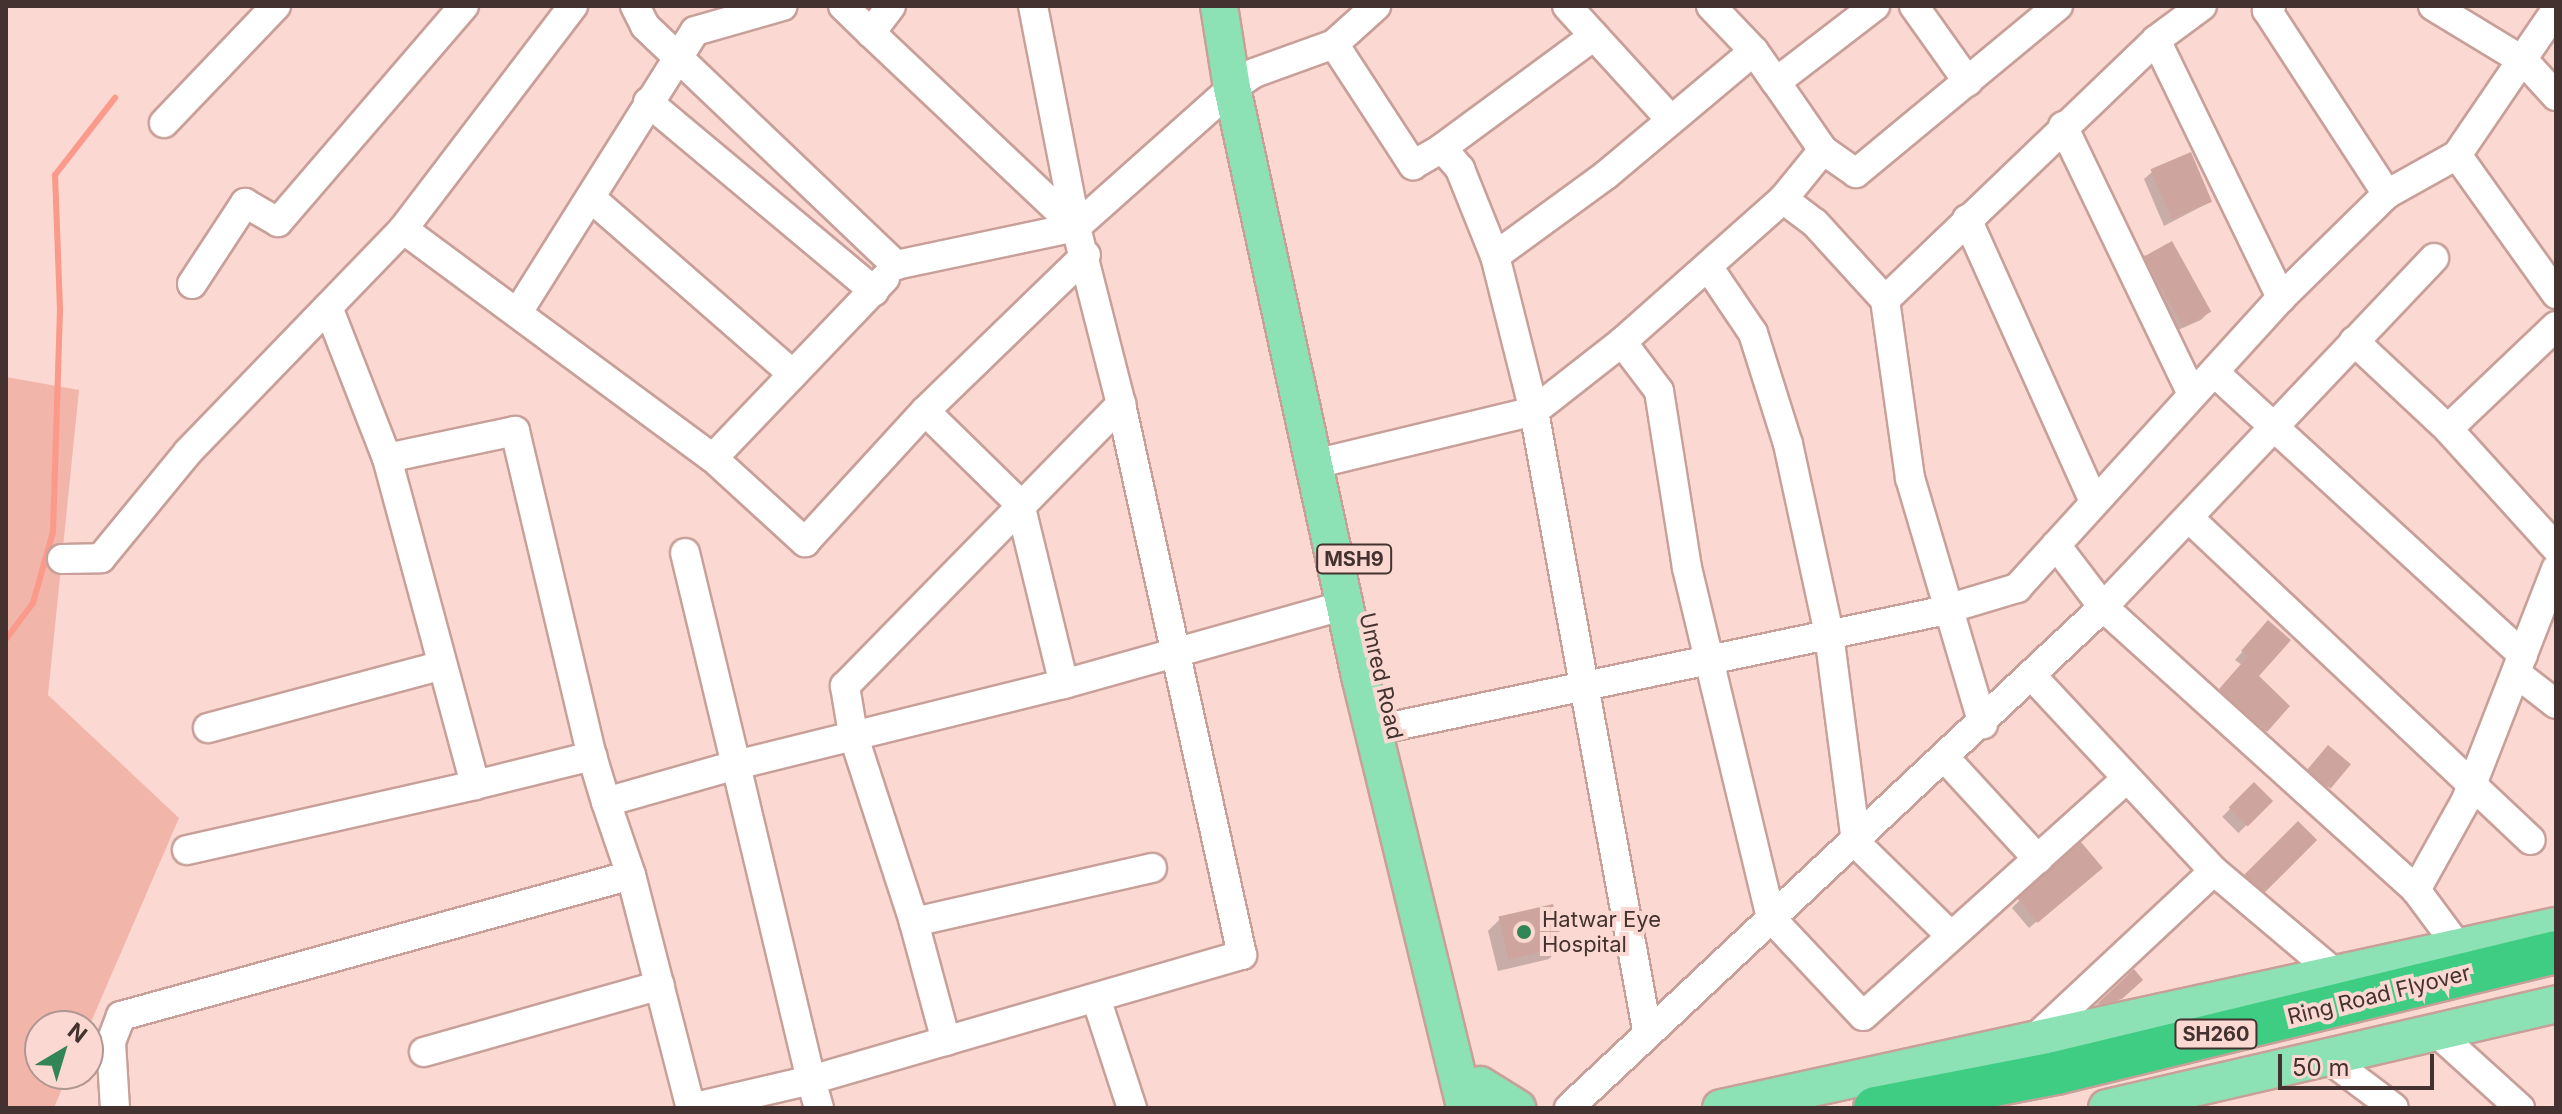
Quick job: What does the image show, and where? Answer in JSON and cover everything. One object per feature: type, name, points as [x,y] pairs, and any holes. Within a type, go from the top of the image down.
[{"type":"highway","name":"Ring Road Flyover","points":[[1875,1108],[2056,1073],[2556,952]]},
{"type":"highway","name":"Ring Road Flyover","points":[[1989,1108],[2554,1001]]},
{"type":"main road","points":[[1219,6],[1243,80]]},
{"type":"main road","name":"Umred Road","points":[[1241,6],[1243,80],[1322,462],[1469,1100]]},
{"type":"main road","points":[[1322,462],[1345,605],[1385,728]]},
{"type":"main road","points":[[1721,1108],[2556,926]]},
{"type":"main road","points":[[2107,1108],[2188,1100],[2325,1056],[2554,1001]]},
{"type":"main road","points":[[1469,1100],[1517,1108]]},
{"type":"street","points":[[164,123],[276,6]]},
{"type":"street","points":[[192,284],[245,203],[278,222],[464,6]]},
{"type":"street","points":[[62,559],[101,558],[188,452],[403,229],[573,6]]},
{"type":"street","points":[[635,6],[645,26],[896,265]]},
{"type":"street","points":[[518,312],[591,198],[676,55],[695,31],[783,6]]},
{"type":"street","points":[[843,6],[1076,227]]},
{"type":"street","points":[[871,33],[891,6]]},
{"type":"street","points":[[387,458],[515,431],[592,756],[631,875],[691,1108],[811,1080],[1242,955],[1121,404],[1086,255],[1076,227],[1033,6]]},
{"type":"street","points":[[713,458],[896,265],[1076,227],[1243,80],[1334,44],[1376,6]]},
{"type":"street","points":[[1567,6],[1671,120]]},
{"type":"street","points":[[1711,6],[1754,51],[1823,150],[1856,173],[2058,6]]},
{"type":"street","points":[[1776,82],[1875,6]]},
{"type":"street","points":[[1914,6],[1968,82]]},
{"type":"street","points":[[1885,300],[2063,126],[2156,40],[2202,6]]},
{"type":"street","points":[[2433,6],[2525,62],[2556,96]]},
{"type":"street","points":[[2268,7],[2387,194]]},
{"type":"street","points":[[1385,728],[1946,609],[2017,588],[2281,298],[2387,194],[2457,155],[2525,62],[2556,10]]},
{"type":"street","points":[[1334,44],[1413,165],[1442,148],[1594,36]]},
{"type":"street","points":[[2156,40],[2281,298]]},
{"type":"street","points":[[1495,256],[1606,175],[1754,51]]},
{"type":"street","points":[[648,102],[874,291]]},
{"type":"street","points":[[2063,126],[2192,394]]},
{"type":"street","points":[[1442,148],[1460,169],[1495,256],[1534,411],[1581,685],[1647,1030]]},
{"type":"street","points":[[1322,462],[1534,411],[1709,268],[1783,199],[1823,150]]},
{"type":"street","points":[[2457,155],[2556,294]]},
{"type":"street","points":[[591,198],[793,374]]},
{"type":"street","points":[[1783,199],[1815,223],[1885,300],[1910,478],[1946,609],[1983,724]]},
{"type":"street","points":[[1967,219],[2094,502]]},
{"type":"street","points":[[403,229],[713,458],[805,542],[925,411],[1086,255]]},
{"type":"street","points":[[1569,1108],[1647,1030],[1856,843],[2103,607],[2190,519],[2434,258]]},
{"type":"street","points":[[1709,268],[1753,333],[1788,444],[1829,634],[1856,843],[1951,936]]},
{"type":"street","points":[[328,307],[387,458],[440,666],[475,785]]},
{"type":"street","points":[[2448,429],[2556,326]]},
{"type":"street","points":[[2354,341],[2448,429],[2556,548]]},
{"type":"street","points":[[1622,342],[1659,391],[1687,568],[1771,918],[1863,1016],[2127,778]]},
{"type":"street","points":[[2214,372],[2520,664],[2556,704]]},
{"type":"street","points":[[946,1041],[914,922],[853,734],[845,686],[1121,404]]},
{"type":"street","points":[[925,411],[1020,504],[1064,684]]},
{"type":"street","points":[[2190,519],[2531,840]]},
{"type":"street","points":[[2056,545],[2103,607],[2416,890],[2459,948]]},
{"type":"street","points":[[685,553],[819,1108]]},
{"type":"street","points":[[2416,890],[2472,784],[2556,569]]},
{"type":"street","points":[[606,802],[853,734],[1064,684],[1345,605]]},
{"type":"street","points":[[208,728],[440,666]]},
{"type":"street","points":[[2032,676],[2214,871],[2337,975]]},
{"type":"street","points":[[187,850],[592,756]]},
{"type":"street","points":[[1946,759],[2038,859]]},
{"type":"street","points":[[914,922],[1152,868]]},
{"type":"street","points":[[2030,1043],[2214,871]]},
{"type":"street","points":[[115,1108],[111,1042],[121,1016],[631,875]]},
{"type":"street","points":[[424,1052],[660,985]]},
{"type":"street","points":[[1096,998],[1132,1108]]},
{"type":"street","points":[[2435,1031],[2520,1108]]},
{"type":"street","points":[[2325,1056],[2394,1108]]},
{"type":"shaded area","points":[[6,377],[79,390],[48,695],[179,818],[96,1010],[24,1010],[24,1090],[61,1090],[54,1108],[6,1108]]},
{"type":"building","points":[[2191,152],[2212,202],[2172,219],[2150,169]]},
{"type":"building","points":[[2172,241],[2211,312],[2183,327],[2144,257]]},
{"type":"building","points":[[2268,620],[2291,640],[2259,676],[2290,706],[2267,732],[2219,689],[2248,656],[2241,651]]},
{"type":"building","points":[[2328,745],[2351,764],[2330,789],[2307,770]]},
{"type":"building","points":[[2254,782],[2273,801],[2248,827],[2229,807]]},
{"type":"building","points":[[2298,821],[2317,840],[2263,894],[2244,875]]},
{"type":"building","points":[[2081,842],[2103,868],[2038,923],[2016,897]]},
{"type":"building","points":[[1553,904],[1563,947],[1508,959],[1498,917]]},
{"type":"building","points":[[2134,969],[2143,980],[2122,999],[2096,1005]]},
{"type":"waterway","points":[[6,639],[33,603],[53,532],[60,310],[55,175],[115,98]]},
{"type":"place","name":"Hatwar Eye Hospital","points":[[1524,932]]}]
